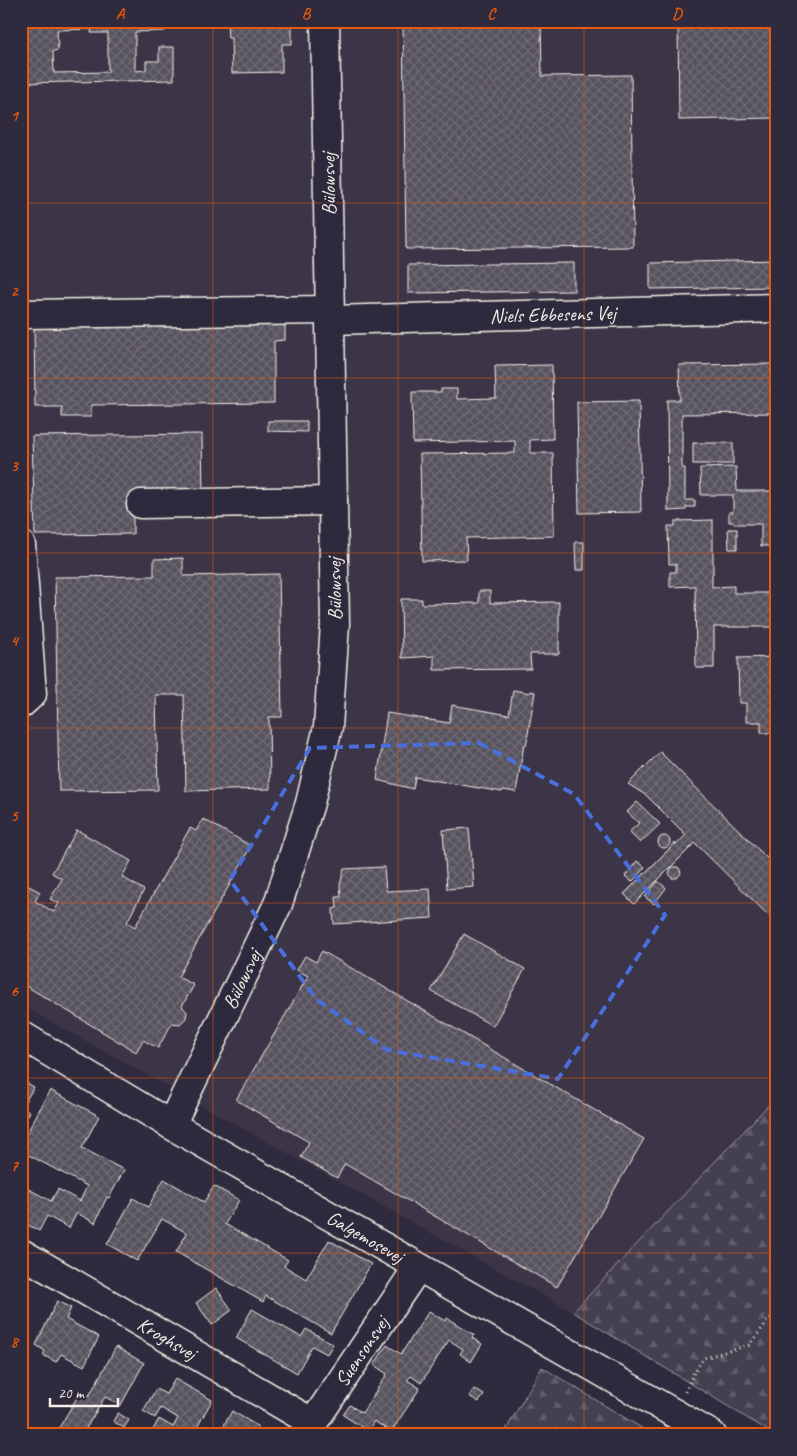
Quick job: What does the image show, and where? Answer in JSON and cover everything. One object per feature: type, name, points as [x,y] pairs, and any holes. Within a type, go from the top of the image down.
[{"type":"street","name":"Bülowsvej","points":[[171,1125],[278,904],[310,803],[328,728],[335,624],[325,21]]},
{"type":"street","name":"Niels Ebbesens Vej","points":[[21,314],[331,315],[776,308]]},
{"type":"street","points":[[140,504],[333,501]]},
{"type":"street","points":[[21,545],[32,694],[21,704]]},
{"type":"street","name":"Galgemosevej","points":[[21,1035],[171,1125],[712,1435]]},
{"type":"street","name":"Kroghsvej","points":[[21,1254],[309,1429]]},
{"type":"street","name":"Suensonsvej","points":[[309,1429],[418,1267]]},
{"type":"path","points":[[675,1414],[694,1372],[704,1358],[749,1345],[776,1311]]},
{"type":"highlighted area","points":[[479,743],[574,794],[665,915],[558,1079],[387,1050],[316,999],[230,880],[310,748]]},
{"type":"shaded area","points":[[21,21],[776,21],[776,1097],[573,1312],[21,1005]]},
{"type":"green space","points":[[776,1097],[776,1435],[775,1435],[573,1312]]},
{"type":"green space","points":[[542,1367],[653,1435],[503,1435]]},
{"type":"building","points":[[21,21],[165,21],[165,31],[135,32],[135,71],[146,70],[146,61],[159,61],[159,47],[174,47],[174,80],[21,83]],"holes":[[[92,29],[91,33],[108,33],[108,72],[54,73],[53,51],[58,50],[57,30]]]},
{"type":"building","points":[[230,21],[292,23],[292,44],[282,44],[282,72],[232,73],[231,38],[228,38],[227,23],[230,23]]},
{"type":"building","points":[[403,21],[541,21],[542,76],[631,75],[633,247],[406,249]]},
{"type":"building","points":[[678,21],[776,21],[776,118],[679,120]]},
{"type":"building","points":[[776,260],[776,287],[650,289],[650,263]]},
{"type":"building","points":[[574,263],[574,291],[408,293],[408,265]]},
{"type":"building","points":[[285,319],[285,340],[274,341],[274,403],[91,405],[91,417],[62,417],[62,407],[35,407],[34,322]]},
{"type":"building","points":[[776,364],[776,413],[682,414],[682,468],[685,468],[685,500],[695,500],[695,507],[686,507],[686,510],[668,511],[667,400],[680,400],[679,365]]},
{"type":"building","points":[[552,365],[553,439],[530,440],[530,453],[553,453],[554,536],[466,538],[467,560],[422,561],[420,454],[515,453],[515,441],[413,443],[412,392],[441,392],[441,389],[457,389],[457,399],[496,398],[495,366]]},
{"type":"building","points":[[639,401],[641,512],[579,513],[577,402]]},
{"type":"building","points":[[268,421],[307,421],[307,432],[268,431]]},
{"type":"building","points":[[202,434],[203,495],[133,496],[133,534],[35,535],[32,436]]},
{"type":"building","points":[[693,443],[733,443],[733,464],[693,464]]},
{"type":"building","points":[[736,467],[737,491],[776,491],[776,546],[761,546],[761,524],[734,524],[734,522],[729,522],[729,512],[733,512],[733,495],[701,495],[700,468]]},
{"type":"building","points":[[713,520],[712,587],[734,586],[734,593],[772,593],[772,586],[776,586],[776,627],[714,627],[714,668],[696,668],[695,586],[670,587],[670,572],[676,572],[676,564],[669,564],[668,526],[675,526],[675,521]]},
{"type":"building","points":[[728,529],[737,529],[737,549],[729,549]]},
{"type":"building","points":[[575,542],[584,542],[584,570],[576,570]]},
{"type":"building","points":[[183,558],[183,576],[279,574],[282,717],[269,717],[270,789],[186,791],[184,695],[156,695],[158,790],[59,791],[55,577],[154,576],[154,559]]},
{"type":"building","points":[[479,591],[490,591],[490,603],[559,602],[559,654],[530,654],[531,669],[434,670],[434,656],[402,658],[401,599],[422,599],[422,604],[479,603]]},
{"type":"building","points":[[776,657],[776,733],[761,733],[761,722],[746,722],[746,703],[739,703],[738,658]]},
{"type":"building","points":[[513,690],[535,692],[516,792],[503,790],[502,792],[415,777],[413,789],[377,780],[387,713],[449,723],[452,705],[509,715]]},
{"type":"building","points":[[660,752],[776,867],[776,923],[695,843],[634,904],[624,894],[675,843],[676,845],[686,835],[647,796],[628,784]]},
{"type":"building","points":[[637,802],[660,824],[640,843],[629,832],[639,823],[627,812]]},
{"type":"building","points":[[203,819],[251,846],[178,977],[194,985],[182,1006],[187,1012],[186,1018],[180,1024],[172,1023],[158,1048],[143,1040],[136,1052],[21,983],[21,882],[40,892],[35,901],[54,912],[59,903],[50,899],[62,879],[52,873],[77,830],[131,861],[122,877],[144,890],[127,922],[135,927],[190,828],[196,831]]},
{"type":"building","points":[[469,828],[474,887],[447,889],[443,830]]},
{"type":"building","points":[[664,836],[670,842],[664,848],[658,842]]},
{"type":"building","points":[[637,861],[645,867],[632,882],[625,876]]},
{"type":"building","points":[[384,867],[386,891],[430,889],[432,918],[334,924],[333,909],[337,908],[336,897],[341,897],[340,885],[344,869]]},
{"type":"building","points":[[672,867],[678,867],[680,870],[681,873],[677,878],[672,878],[669,873]]},
{"type":"building","points":[[658,881],[666,888],[654,904],[645,897]]},
{"type":"building","points":[[464,934],[525,969],[493,1026],[431,991]]},
{"type":"building","points":[[322,951],[644,1139],[557,1287],[345,1164],[337,1178],[301,1157],[309,1142],[236,1100],[308,976],[297,970],[305,956],[316,962]]},
{"type":"building","points":[[21,1080],[34,1087],[21,1108]]},
{"type":"building","points":[[50,1090],[99,1116],[82,1148],[124,1170],[109,1198],[107,1197],[95,1223],[77,1213],[69,1228],[47,1216],[39,1231],[21,1221],[21,1185],[51,1201],[58,1189],[80,1201],[87,1186],[21,1151],[21,1144]]},
{"type":"building","points":[[23,1107],[30,1112],[21,1127],[21,1110]]},
{"type":"building","points":[[164,1179],[204,1202],[214,1186],[239,1200],[225,1224],[288,1260],[284,1266],[306,1279],[329,1240],[371,1264],[331,1333],[266,1296],[263,1302],[176,1252],[187,1233],[162,1219],[137,1261],[107,1244],[133,1198],[148,1207]]},
{"type":"building","points":[[216,1288],[232,1310],[212,1325],[196,1303]]},
{"type":"building","points":[[57,1301],[71,1308],[66,1319],[99,1337],[84,1366],[61,1354],[56,1362],[43,1355],[45,1351],[36,1345]]},
{"type":"building","points":[[252,1309],[301,1337],[306,1329],[333,1344],[327,1354],[312,1346],[297,1373],[236,1338]]},
{"type":"building","points":[[429,1311],[445,1321],[447,1318],[474,1335],[472,1338],[482,1344],[471,1362],[460,1354],[463,1349],[449,1340],[421,1383],[411,1376],[407,1380],[420,1388],[391,1432],[374,1421],[368,1431],[343,1415],[350,1405],[362,1413],[387,1374],[374,1365],[387,1345],[401,1354]]},
{"type":"building","points":[[116,1347],[144,1363],[121,1405],[105,1397],[82,1435],[63,1435],[57,1431],[81,1391],[89,1396]]},
{"type":"building","points":[[175,1379],[212,1400],[193,1435],[150,1435],[159,1419],[173,1427],[178,1418],[161,1408],[155,1418],[143,1411],[156,1389],[166,1394]]},
{"type":"building","points":[[474,1389],[484,1395],[479,1402],[469,1396]]},
{"type":"building","points":[[232,1411],[259,1427],[254,1435],[218,1435]]},
{"type":"building","points":[[118,1413],[129,1420],[124,1428],[113,1421]]},
{"type":"building","points":[[353,1427],[366,1435],[347,1435]]}]
